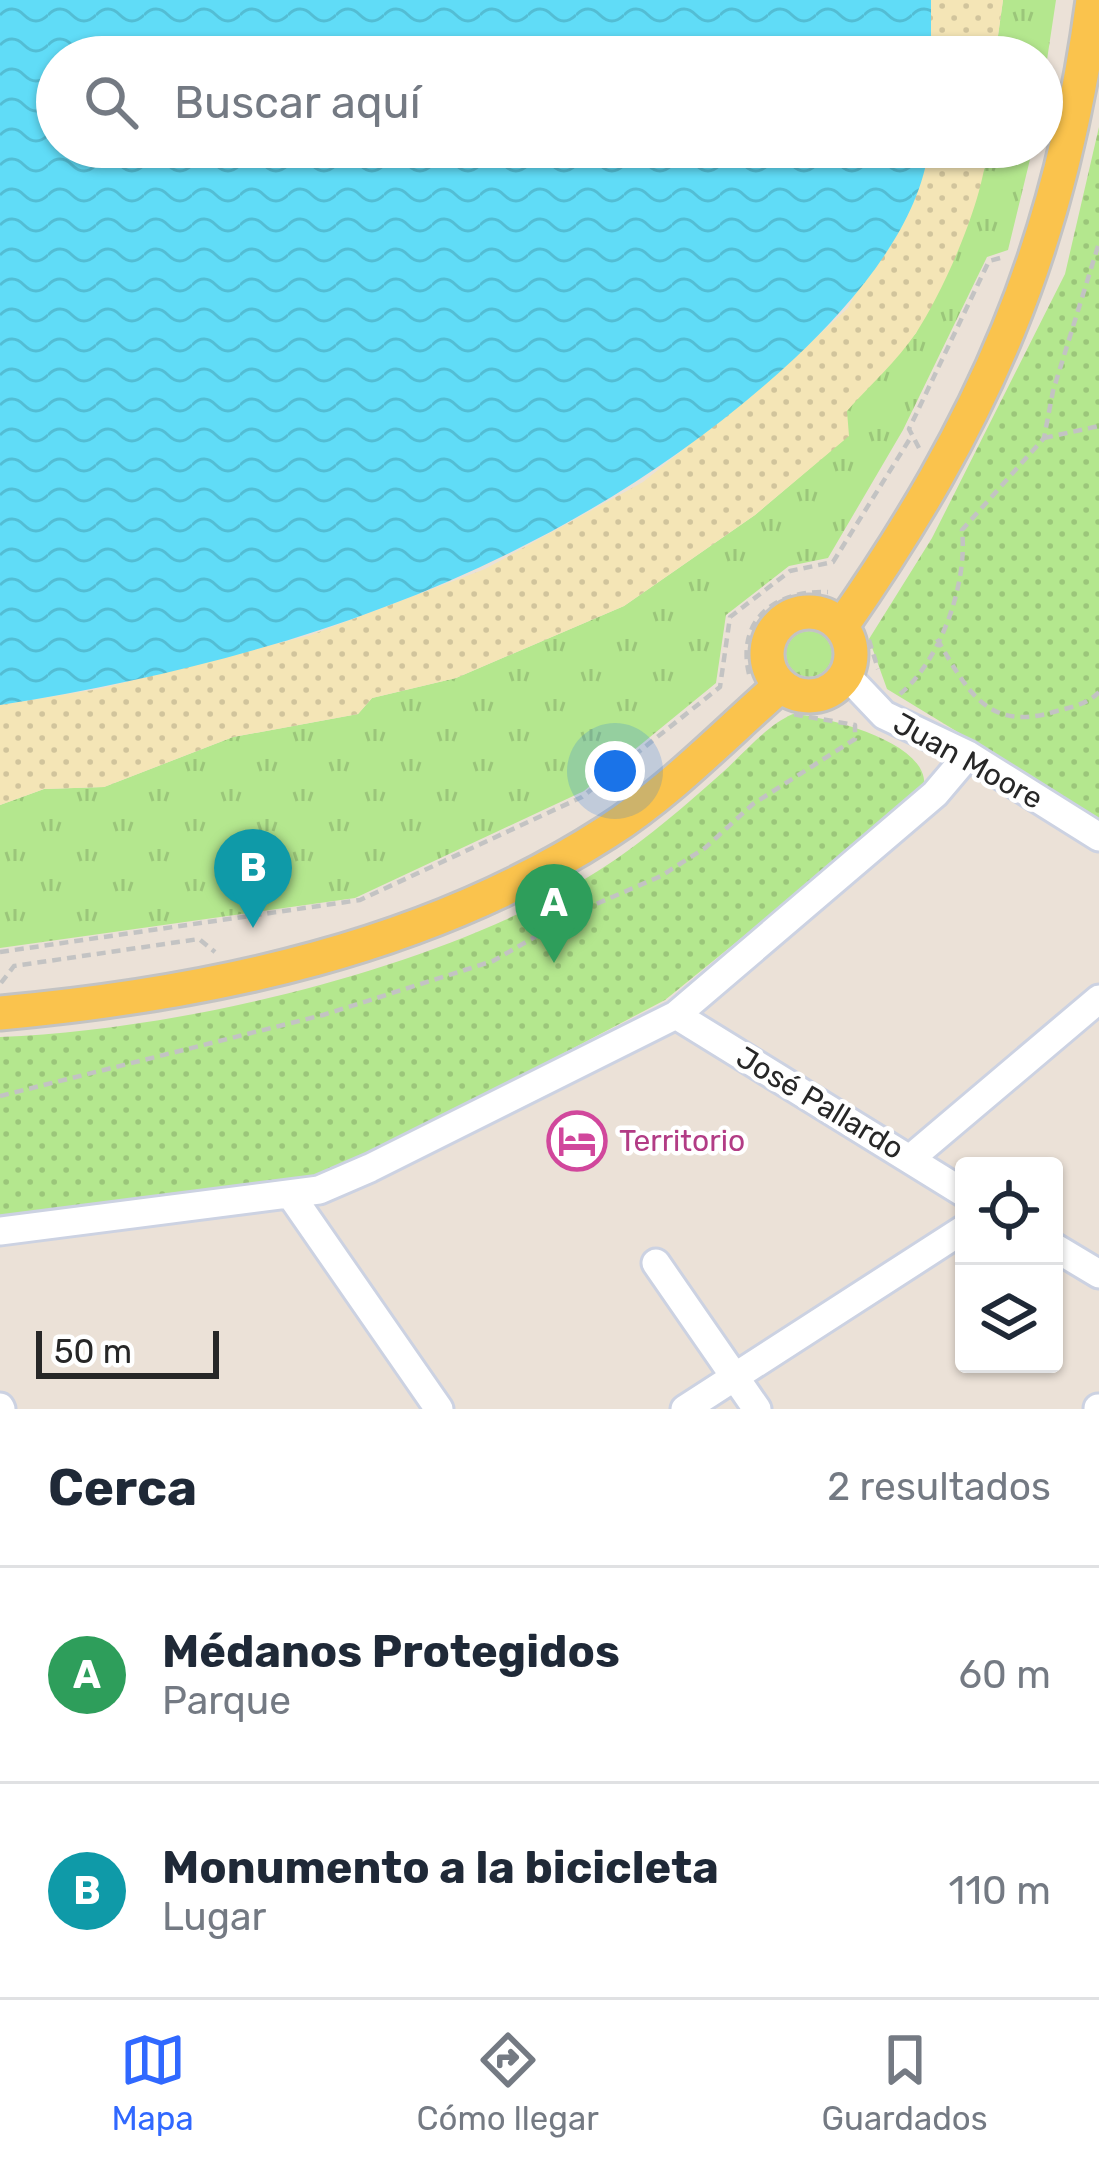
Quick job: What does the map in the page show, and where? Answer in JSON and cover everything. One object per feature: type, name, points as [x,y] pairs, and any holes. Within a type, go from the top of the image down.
[{"type":"main road","points":[[841,626],[891,557],[943,469],[1035,270],[1062,181],[1093,0]]},
{"type":"main road","points":[[0,1013],[226,980],[333,955],[440,918],[544,870],[611,830],[765,681],[772,635],[780,624],[804,612],[818,613],[841,626],[851,650],[845,675],[815,695],[765,681]]},
{"type":"street","name":"Juan Moore","points":[[845,675],[884,715],[968,755],[1099,837]]},
{"type":"street","points":[[0,1231],[290,1195],[319,1190],[370,1168],[676,1015],[935,794],[968,755]]},
{"type":"street","points":[[911,1158],[1099,999]]},
{"type":"street","name":"José Pallardo","points":[[676,1015],[955,1186]]},
{"type":"street","points":[[290,1195],[439,1409]]},
{"type":"street","points":[[685,1409],[955,1235]]},
{"type":"street","points":[[1063,1252],[1099,1274]]},
{"type":"street","points":[[656,1263],[758,1409]]},
{"type":"path","points":[[887,689],[902,695],[952,611],[964,551],[962,530],[1044,438],[1099,243]]},
{"type":"path","points":[[920,450],[909,429],[989,261],[1012,254]]},
{"type":"path","points":[[1044,438],[1099,426]]},
{"type":"path","points":[[0,952],[360,900],[582,797],[720,687],[730,617],[790,572],[833,562],[912,435]]},
{"type":"path","points":[[765,681],[746,648],[764,608],[790,594],[831,592],[836,586]]},
{"type":"path","points":[[937,639],[965,690],[1004,717],[1037,718],[1092,701],[1099,692]]},
{"type":"path","points":[[0,1096],[344,1010],[493,961],[690,858],[753,804],[836,755],[855,739],[855,725]]},
{"type":"path","points":[[0,984],[14,966],[199,939],[218,954]]},
{"type":"green space","points":[[1003,0],[1056,0],[1051,36],[998,36]]},
{"type":"green space","points":[[1099,127],[1099,818],[887,689],[869,639],[932,538],[1065,274]]},
{"type":"green space","points":[[985,168],[1028,168],[1008,250],[987,257],[903,430],[828,558],[789,566],[726,615],[716,683],[584,791],[355,898],[0,948],[0,805],[44,789],[104,787],[233,737],[358,714],[372,698],[456,678],[624,606],[755,515],[848,436],[846,411],[916,333]]},
{"type":"green space","points":[[809,631],[825,638],[832,654],[825,670],[809,677],[793,670],[786,654],[793,638]]},
{"type":"green space","points":[[793,714],[853,727],[897,747],[923,774],[923,791],[665,1000],[345,1168],[318,1177],[0,1224],[0,1037],[70,1032],[221,1009],[298,991],[447,944],[516,915],[617,859],[689,802],[765,732]]},
{"type":"sand","points":[[931,0],[1003,0],[998,36],[931,36]]},
{"type":"sand","points":[[918,168],[984,168],[971,217],[939,292],[916,333],[847,411],[849,436],[755,515],[624,606],[456,678],[372,698],[358,714],[233,737],[104,787],[44,789],[0,805],[0,705],[99,689],[311,635],[485,569],[643,482],[772,378],[848,308]]},
{"type":"water","points":[[0,0],[931,0],[931,36],[36,36],[36,168],[925,168],[897,235],[838,314],[795,358],[709,430],[619,492],[524,546],[425,591],[322,629],[217,660],[0,705]]},
{"type":"place","name":"Monumento a la bicicleta","points":[[253,928]]},
{"type":"place","name":"Médanos Protegidos","points":[[554,963]]},
{"type":"place","name":"Territorio","points":[[577,1141]]}]
